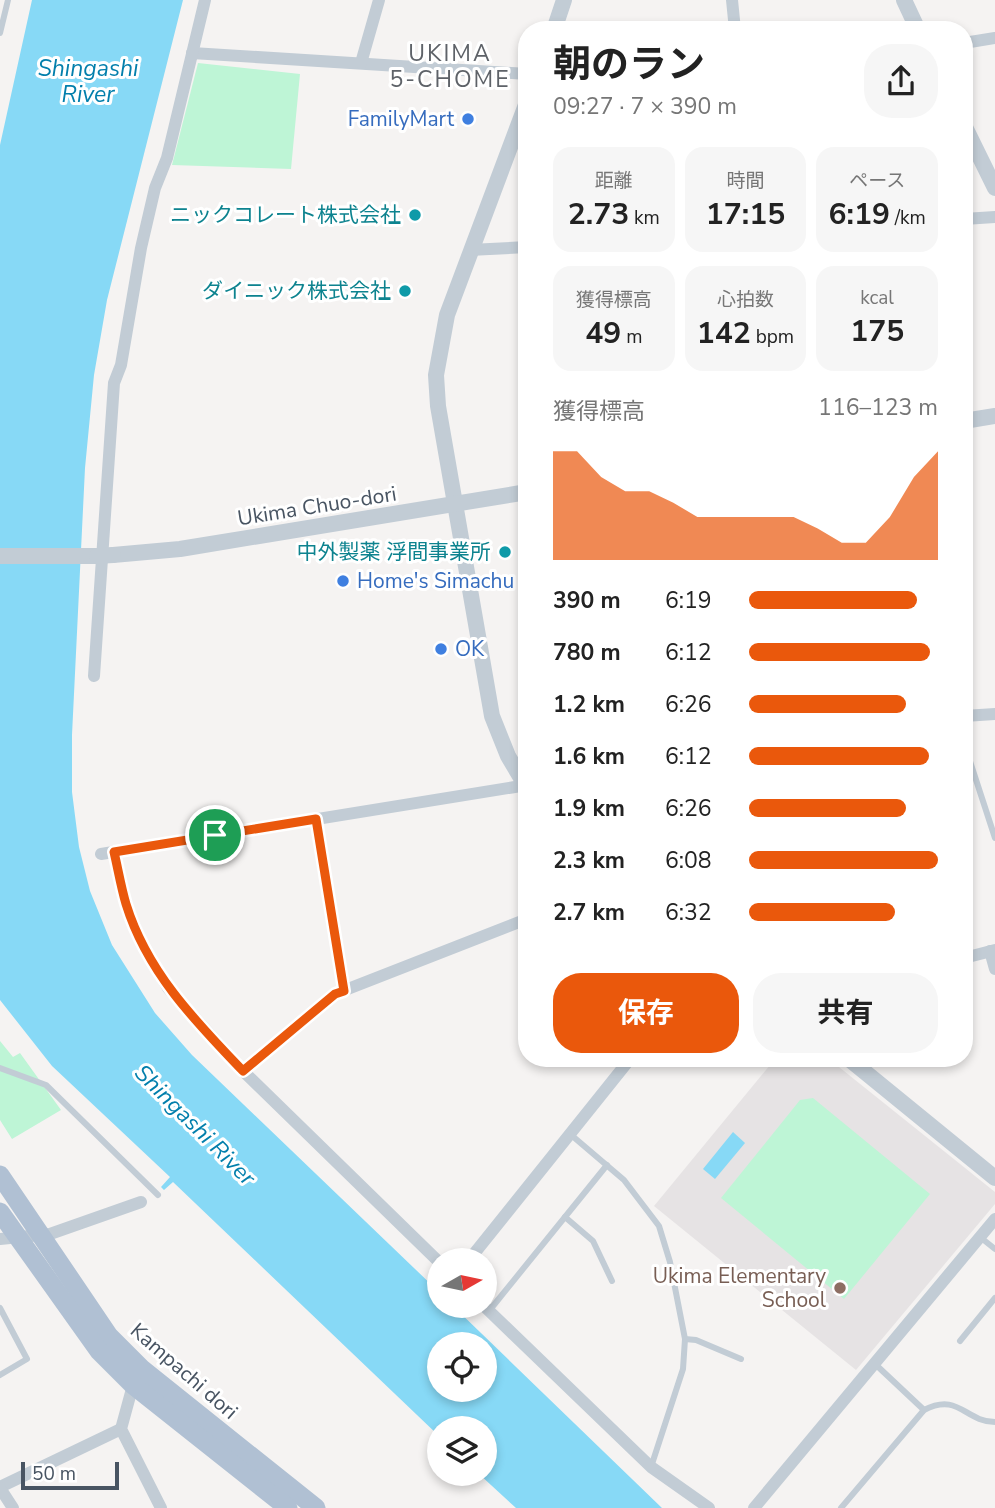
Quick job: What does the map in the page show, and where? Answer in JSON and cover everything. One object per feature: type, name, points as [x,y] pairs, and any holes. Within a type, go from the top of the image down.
[{"type":"main road","name":"Kampachi dori","points":[[0,1175],[109,1336],[142,1369],[316,1508]]},
{"type":"main road","name":"Kampachi dori","points":[[0,1212],[8,1238],[99,1351],[133,1385],[288,1508]]},
{"type":"street","points":[[94,676],[114,383],[121,365],[144,236],[205,0]]},
{"type":"street","points":[[361,63],[379,0]]},
{"type":"street","points":[[557,21],[564,0]]},
{"type":"street","points":[[732,0],[734,21]]},
{"type":"street","points":[[904,0],[914,21]]},
{"type":"street","points":[[973,42],[995,38]]},
{"type":"street","points":[[192,53],[518,73]]},
{"type":"street","points":[[518,125],[447,315],[436,375],[438,406],[454,504],[492,716],[508,757],[518,773]]},
{"type":"street","points":[[973,143],[995,188]]},
{"type":"street","points":[[973,218],[995,217]]},
{"type":"street","points":[[470,250],[518,247]]},
{"type":"street","points":[[973,420],[995,416]]},
{"type":"street","name":"Ukima Chuo-dori","points":[[0,556],[113,555],[180,549],[518,493]]},
{"type":"street","points":[[973,715],[995,714]]},
{"type":"street","points":[[427,1250],[243,1071],[176,999],[144,948],[107,853],[518,787]]},
{"type":"street","points":[[316,819],[344,991]]},
{"type":"street","points":[[243,1071],[335,994],[518,923]]},
{"type":"street","points":[[973,956],[993,951],[995,970]]},
{"type":"street","points":[[479,1248],[624,1067]]},
{"type":"street","points":[[859,1067],[995,1178]]},
{"type":"street","points":[[8,1238],[39,1236],[141,1202]]},
{"type":"street","points":[[754,1508],[995,1219]]},
{"type":"street","points":[[497,1318],[651,1467],[709,1508]]},
{"type":"street","points":[[133,1385],[121,1429],[161,1508]]},
{"type":"street","points":[[13,1508],[0,1488],[121,1429]]},
{"type":"lane","points":[[0,33],[8,0]]},
{"type":"lane","points":[[973,771],[995,838]]},
{"type":"lane","points":[[0,1068],[46,1085],[158,1195]]},
{"type":"lane","points":[[570,1133],[624,1180],[659,1226],[670,1262],[685,1339],[683,1369],[651,1467]]},
{"type":"lane","points":[[497,1296],[607,1165]]},
{"type":"lane","points":[[565,1217],[593,1241],[612,1281]]},
{"type":"lane","points":[[980,1237],[995,1249]]},
{"type":"lane","points":[[960,1341],[995,1298]]},
{"type":"lane","points":[[0,1308],[27,1359],[0,1375]]},
{"type":"lane","points":[[685,1339],[696,1340],[741,1359]]},
{"type":"lane","points":[[874,1363],[924,1410]]},
{"type":"lane","points":[[841,1508],[924,1410],[934,1405],[954,1405],[983,1421],[995,1422]]},
{"type":"shaded area","name":"Ukima Elementary School","points":[[768,1067],[839,1067],[995,1192],[995,1204],[856,1370],[654,1206]]},
{"type":"green space","points":[[198,63],[300,74],[291,169],[172,165]]},
{"type":"green space","points":[[0,1041],[13,1057],[20,1053],[61,1110],[12,1139],[0,1120]]},
{"type":"green space","points":[[813,1098],[930,1194],[844,1299],[721,1198],[800,1100]]},
{"type":"water","name":"Shingashi River","points":[[32,0],[183,0],[107,300],[94,375],[85,468],[72,735],[72,792],[79,847],[90,891],[112,945],[155,1013],[192,1055],[427,1280],[427,1318],[465,1318],[480,1332],[427,1332],[427,1402],[497,1402],[497,1349],[662,1508],[516,1508],[492,1486],[497,1486],[497,1416],[427,1416],[427,1425],[173,1182],[164,1190],[161,1187],[170,1177],[52,1066],[0,1000],[0,145]]},
{"type":"water","points":[[733,1132],[745,1143],[715,1179],[703,1169]]},
{"type":"place","name":"FamilyMart","points":[[468,119]]},
{"type":"place","name":"ニックコレート株式会社","points":[[415,215]]},
{"type":"place","name":"ダイニック株式会社","points":[[405,291]]},
{"type":"place","name":"中外製薬 浮間事業所","points":[[505,552]]},
{"type":"place","name":"Home's Simachu","points":[[343,581]]},
{"type":"place","name":"OK","points":[[441,649]]},
{"type":"place","name":"Ukima Elementary School","points":[[840,1288]]},
{"type":"district","name":"UKIMA 5-CHOME","points":[[450,66]]},
{"type":"route","points":[[316,819],[344,991],[335,994],[243,1071],[193,1019],[168,988],[144,948],[126,905],[114,852],[215,835],[316,819]]}]
